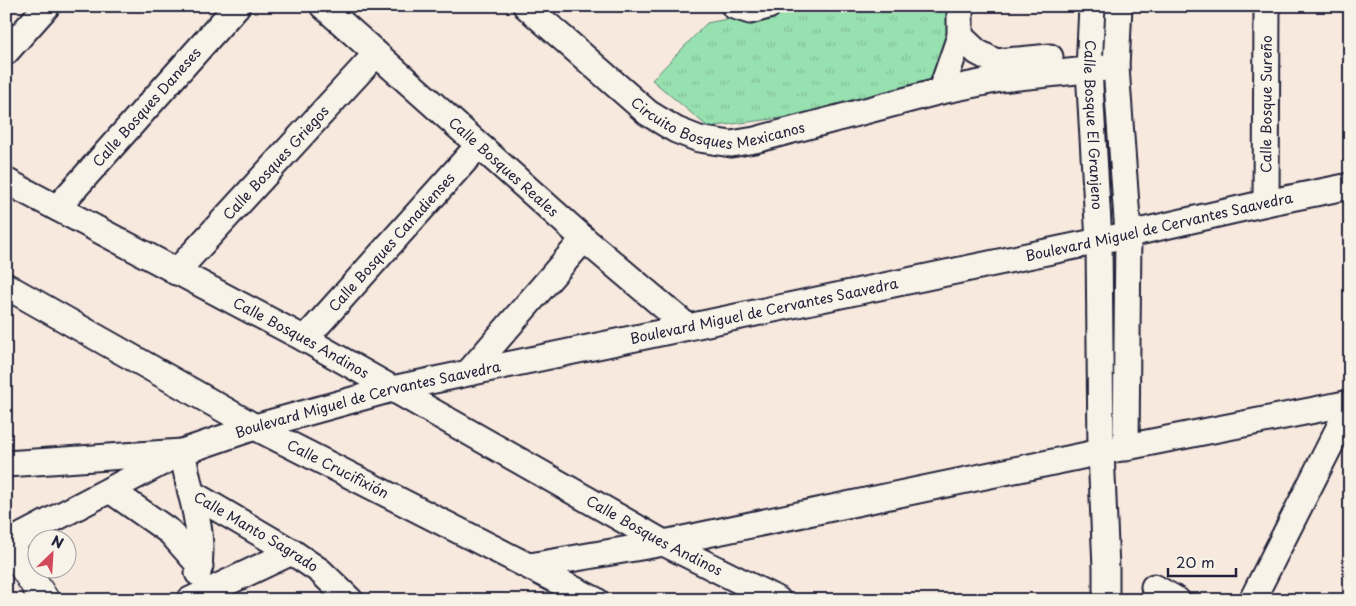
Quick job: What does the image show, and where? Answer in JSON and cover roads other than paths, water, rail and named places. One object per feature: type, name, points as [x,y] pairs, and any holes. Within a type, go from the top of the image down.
[{"type":"main road","points":[[7,543],[45,600]]},
{"type":"street","points":[[6,52],[47,6]]},
{"type":"street","name":"Calle Bosques Daneses","points":[[57,208],[237,6]]},
{"type":"street","name":"Calle Bosques Reales","points":[[322,6],[584,239],[688,327]]},
{"type":"street","name":"Circuito Bosques Mexicanos","points":[[526,6],[648,113],[676,130],[699,139],[731,144],[755,140],[941,91],[1090,62]]},
{"type":"street","points":[[734,6],[750,11],[768,6]]},
{"type":"street","points":[[941,91],[960,36],[960,6]]},
{"type":"street","name":"Calle Bosque El Granjeno","points":[[1092,6],[1090,62],[1099,241],[1101,452],[1106,600]]},
{"type":"street","name":"Calle Bosque El Granjeno","points":[[1119,6],[1117,60],[1128,233],[1126,448]]},
{"type":"street","name":"Calle Bosque Sureño","points":[[1266,203],[1267,6]]},
{"type":"street","name":"Circuito Bosques Mexicanos","points":[[960,36],[977,52],[996,62],[1090,62],[1117,60]]},
{"type":"street","name":"Calle Bosques Griegos","points":[[176,272],[376,54]]},
{"type":"street","name":"Calle Bosques Canadienses","points":[[305,340],[478,146]]},
{"type":"street","name":"Calle Bosques Andinos","points":[[6,181],[305,340],[664,543],[778,600]]},
{"type":"street","name":"Boulevard Miguel de Cervantes Saavedra","points":[[7,543],[182,452],[256,427],[392,389],[1099,241],[1128,233],[1350,186]]},
{"type":"street","points":[[469,372],[584,239]]},
{"type":"street","name":"Calle Crucifixión","points":[[6,286],[256,427],[595,600]]},
{"type":"street","points":[[530,566],[664,543],[1101,452],[1350,405]]},
{"type":"street","points":[[1252,600],[1350,405]]},
{"type":"street","name":"Boulevard Miguel de Cervantes Saavedra","points":[[6,464],[182,452]]},
{"type":"street","name":"Calle Manto Sagrado","points":[[182,452],[191,493],[292,552],[320,572],[350,600]]},
{"type":"street","points":[[110,490],[170,532],[200,566]]},
{"type":"street","points":[[190,600],[200,566],[199,521],[191,493]]},
{"type":"street","points":[[190,600],[292,552]]},
{"type":"street","points":[[1154,588],[1178,600]]}]
